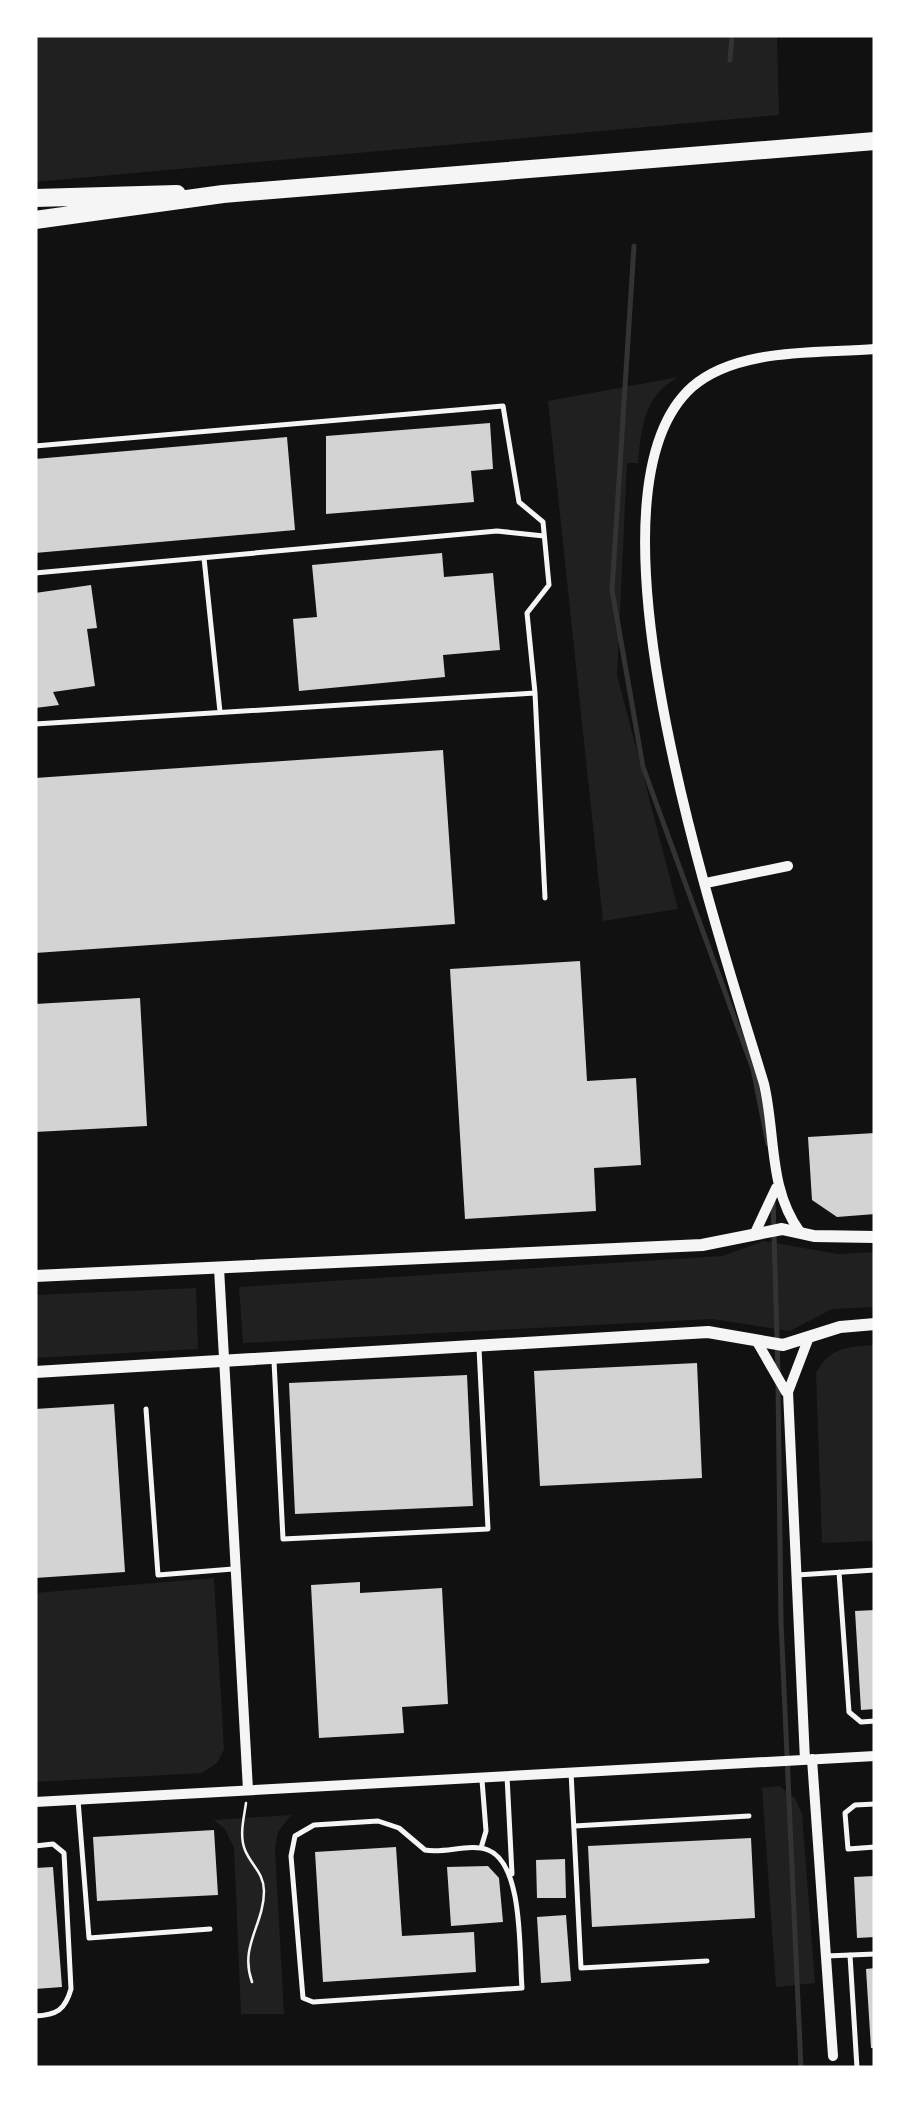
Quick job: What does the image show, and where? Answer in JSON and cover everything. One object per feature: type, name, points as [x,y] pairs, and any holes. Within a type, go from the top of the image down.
[{"type":"highway","points":[[35,220],[223,194],[875,140]]},
{"type":"highway","points":[[35,198],[102,193],[223,194]]},
{"type":"street","points":[[754,1234],[767,1214],[776,1187],[774,1132],[668,741],[653,646],[647,566],[655,444],[664,423],[690,389],[726,366],[766,358],[875,349]]},
{"type":"street","points":[[706,882],[788,866]]},
{"type":"street","points":[[776,1187],[800,1232]]},
{"type":"street","points":[[35,1276],[702,1246],[782,1230],[842,1238],[875,1236]]},
{"type":"street","points":[[219,1268],[248,1790]]},
{"type":"street","points":[[35,1372],[708,1332],[783,1346],[840,1328],[875,1324]]},
{"type":"street","points":[[809,1337],[792,1372],[788,1398],[809,1759],[833,2056]]},
{"type":"street","points":[[756,1340],[788,1398]]},
{"type":"street","points":[[35,1802],[875,1756]]},
{"type":"lane","points":[[35,446],[503,406],[518,502],[543,522],[549,585],[528,613],[545,898]]},
{"type":"lane","points":[[35,573],[496,531],[544,536]]},
{"type":"lane","points":[[204,558],[220,712]]},
{"type":"lane","points":[[35,724],[535,693]]},
{"type":"lane","points":[[274,1358],[282,1539],[488,1529],[479,1346]]},
{"type":"lane","points":[[146,1409],[158,1575],[236,1569]]},
{"type":"lane","points":[[797,1575],[875,1570]]},
{"type":"lane","points":[[839,1572],[849,1712],[861,1722],[875,1721]]},
{"type":"lane","points":[[571,1772],[582,1968],[707,1961]]},
{"type":"lane","points":[[507,1776],[522,1988],[313,2002],[303,1998],[291,1856],[291,1846],[301,1829],[378,1821],[399,1828],[425,1850],[481,1849],[502,1860],[512,1877]]},
{"type":"lane","points":[[481,1849],[486,1831],[482,1777]]},
{"type":"lane","points":[[78,1800],[89,1938],[210,1929]]},
{"type":"lane","points":[[875,1804],[855,1805],[846,1813],[848,1849],[875,1847]]},
{"type":"lane","points":[[574,1826],[749,1816]]},
{"type":"lane","points":[[35,1846],[53,1844],[64,1853],[72,1988],[64,2007],[55,2015],[35,2016]]},
{"type":"lane","points":[[826,1956],[875,1954]]},
{"type":"lane","points":[[850,1955],[857,2068]]},
{"type":"path","points":[[248,1790],[242,1838],[264,1890],[262,1908],[248,1939],[252,1982]]},
{"type":"shaded area","points":[[35,35],[777,35],[779,115],[35,182]]},
{"type":"shaded area","points":[[679,377],[652,402],[643,425],[638,463],[627,463],[617,675],[678,909],[603,921],[548,401]]},
{"type":"shaded area","points":[[764,1241],[838,1254],[875,1252],[875,1307],[832,1309],[790,1331],[712,1319],[243,1343],[239,1287],[722,1256]]},
{"type":"shaded area","points":[[196,1288],[198,1349],[35,1358],[35,1295]]},
{"type":"shaded area","points":[[875,1345],[875,1541],[822,1543],[816,1373],[833,1353]]},
{"type":"shaded area","points":[[214,1578],[224,1749],[217,1763],[202,1773],[35,1782],[35,1593]]},
{"type":"shaded area","points":[[779,1786],[795,1798],[802,1814],[815,1983],[776,1987],[762,1788]]},
{"type":"shaded area","points":[[291,1815],[278,1832],[275,1849],[284,2014],[241,2014],[234,1848],[225,1829],[214,1820]]},
{"type":"building","points":[[490,423],[493,469],[471,471],[474,502],[326,514],[326,436]]},
{"type":"building","points":[[287,437],[295,530],[35,553],[35,459]]},
{"type":"building","points":[[442,553],[444,577],[493,573],[500,650],[443,655],[445,677],[299,691],[293,619],[317,617],[312,565]]},
{"type":"building","points":[[91,585],[97,628],[87,629],[95,686],[53,692],[59,705],[35,708],[35,593]]},
{"type":"building","points":[[443,750],[455,924],[35,953],[35,778]]},
{"type":"building","points":[[580,961],[587,1081],[636,1078],[641,1165],[594,1168],[596,1211],[465,1219],[450,969]]},
{"type":"building","points":[[140,998],[147,1126],[35,1132],[35,1004]]},
{"type":"building","points":[[875,1133],[875,1214],[837,1217],[812,1200],[808,1137]]},
{"type":"building","points":[[697,1363],[702,1478],[540,1486],[534,1371]]},
{"type":"building","points":[[467,1375],[473,1506],[295,1514],[289,1383]]},
{"type":"building","points":[[114,1404],[125,1572],[35,1578],[35,1409]]},
{"type":"building","points":[[360,1582],[360,1593],[442,1588],[448,1704],[402,1707],[404,1733],[319,1738],[311,1585]]},
{"type":"building","points":[[875,1610],[875,1709],[861,1710],[855,1611]]},
{"type":"building","points":[[214,1830],[218,1895],[97,1901],[93,1837]]},
{"type":"building","points":[[751,1838],[755,1918],[592,1927],[588,1846]]},
{"type":"building","points":[[396,1847],[402,1936],[474,1932],[476,1972],[323,1982],[315,1852]]},
{"type":"building","points":[[565,1859],[566,1898],[537,1898],[536,1860]]},
{"type":"building","points":[[488,1866],[499,1878],[503,1922],[451,1926],[447,1867]]},
{"type":"building","points":[[53,1867],[62,1987],[35,1989],[35,1868]]},
{"type":"building","points":[[875,1876],[875,1937],[857,1938],[854,1877]]},
{"type":"building","points":[[566,1915],[571,1981],[541,1983],[537,1917]]},
{"type":"building","points":[[875,1968],[875,2048],[871,2048],[866,1969]]},
{"type":"waterway","points":[[730,60],[732,35]]},
{"type":"waterway","points":[[634,246],[612,590],[643,767],[753,1069],[768,1144]]},
{"type":"waterway","points":[[773,1199],[778,1373]]},
{"type":"waterway","points":[[778,1384],[781,1622],[801,2068]]}]
